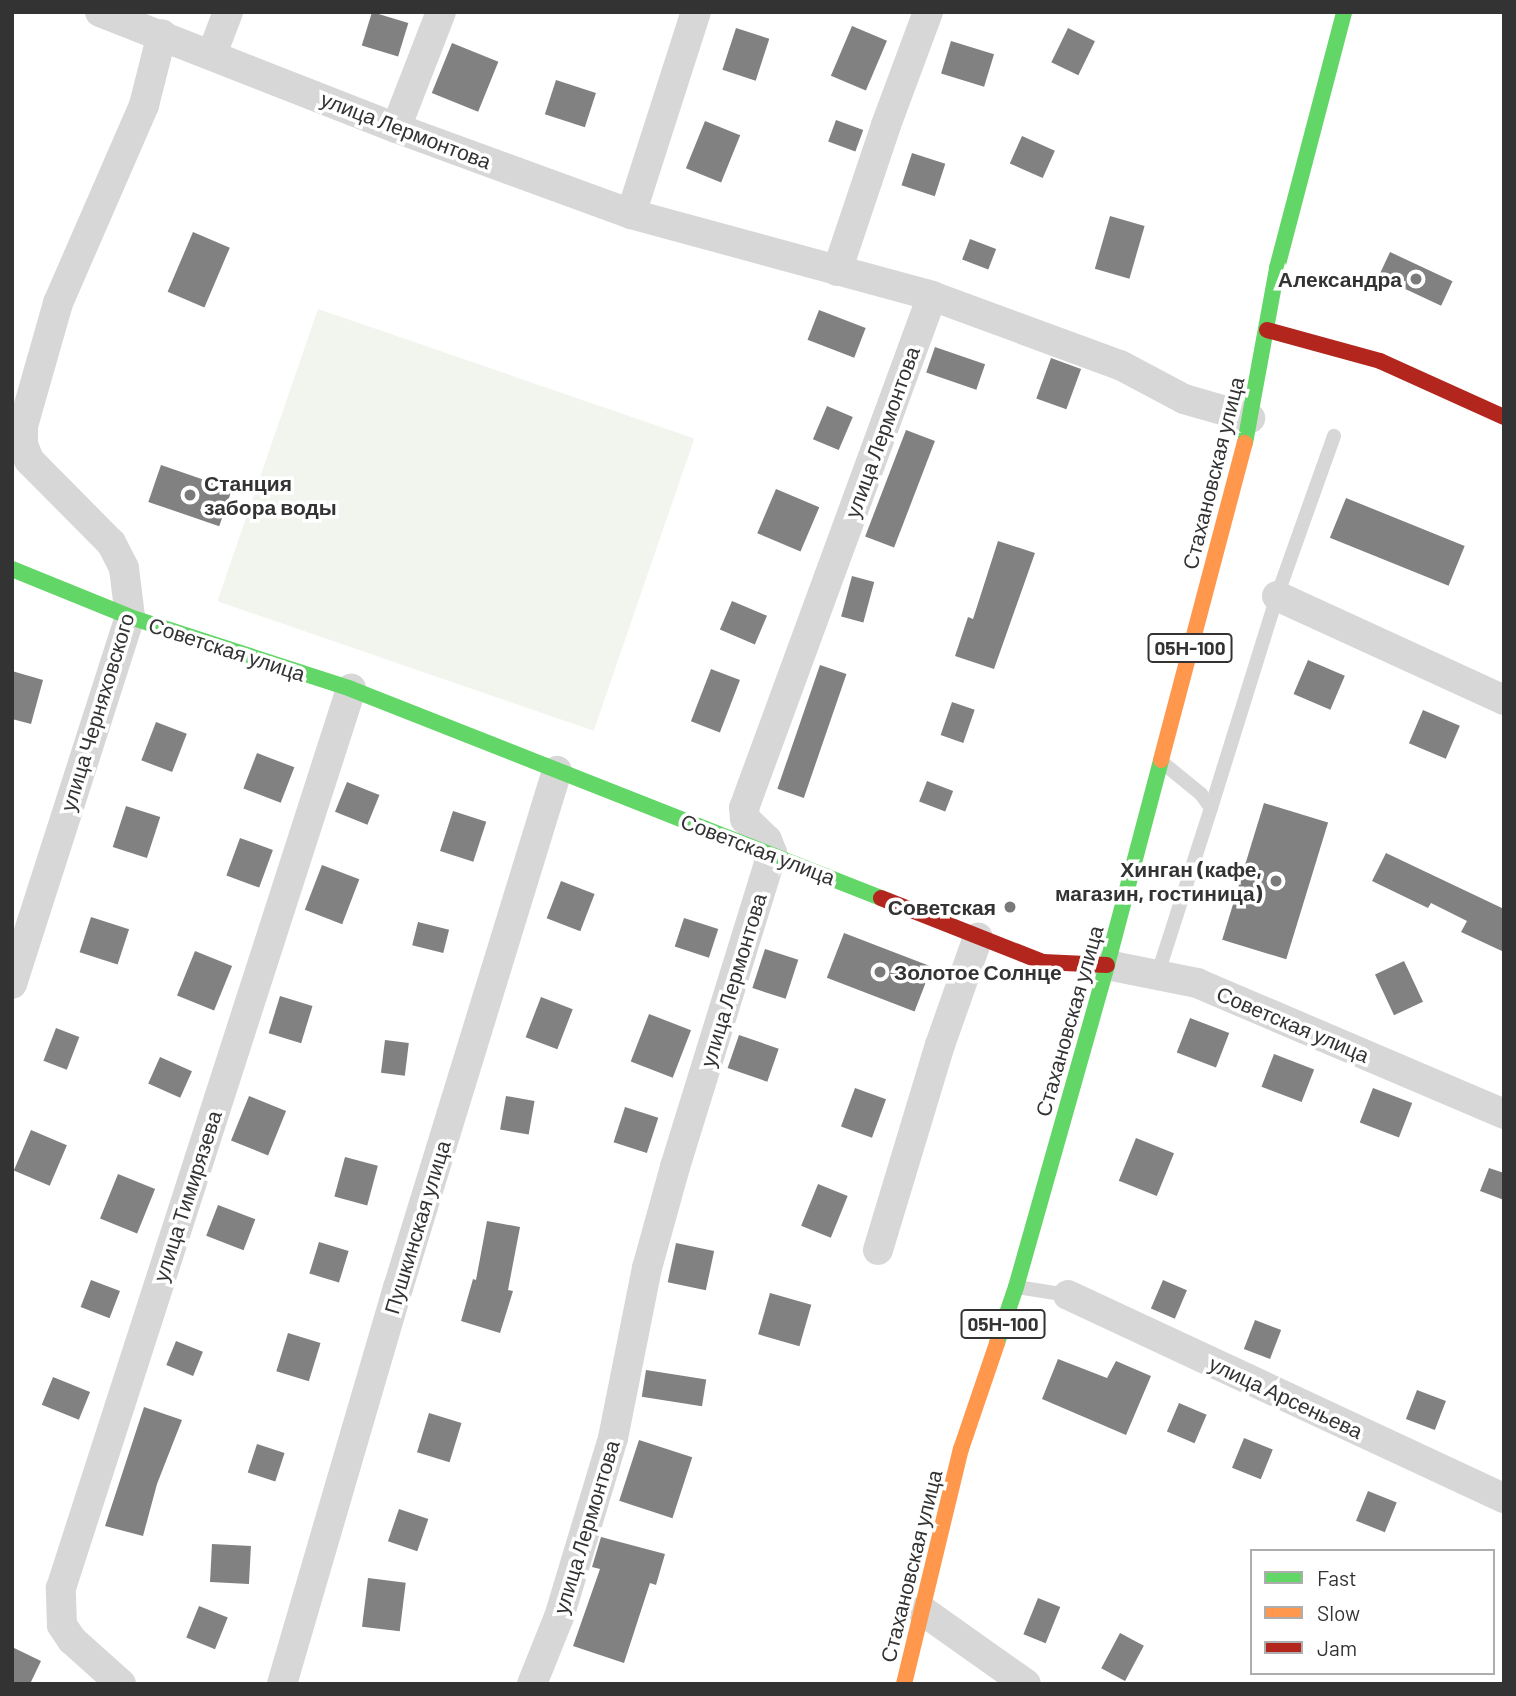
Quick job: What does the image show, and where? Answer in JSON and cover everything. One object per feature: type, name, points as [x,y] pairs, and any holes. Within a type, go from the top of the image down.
[{"type":"main road","name":"Стахановская улица","points":[[904,1684],[961,1449],[1016,1287],[1107,965],[1250,418],[1278,268],[1344,12]]},
{"type":"main road","points":[[1267,330],[1380,361],[1504,417]]},
{"type":"main road","name":"Советская улица","points":[[12,569],[130,617],[351,689],[1043,962],[1107,965]]},
{"type":"street","name":"улица Лермонтова","points":[[100,12],[162,34],[396,128],[631,214],[932,296],[1120,365],[1184,399],[1250,418]]},
{"type":"street","points":[[212,54],[228,12]]},
{"type":"street","points":[[396,128],[441,12]]},
{"type":"street","points":[[631,214],[696,12]]},
{"type":"street","points":[[837,271],[886,125],[928,12]]},
{"type":"street","name":"улица Черняховского","points":[[12,984],[130,617],[124,568],[111,543],[29,460],[23,444],[23,426],[58,303],[135,128],[162,34]]},
{"type":"street","name":"улица Лермонтова","points":[[532,1684],[559,1616],[614,1438],[647,1268],[675,1167],[772,853],[767,840],[745,819],[744,808],[932,296]]},
{"type":"street","points":[[1277,596],[1504,700]]},
{"type":"street","name":"улица Тимирязева","points":[[121,1684],[72,1640],[62,1625],[61,1588],[351,689]]},
{"type":"street","name":"Пушкинская улица","points":[[282,1684],[398,1288],[557,771]]},
{"type":"street","points":[[878,1250],[940,1045],[978,937]]},
{"type":"street","name":"Советская улица","points":[[1107,965],[1196,983],[1504,1114]]},
{"type":"street","name":"улица Арсеньева","points":[[1068,1295],[1504,1498]]},
{"type":"street","points":[[923,1611],[1026,1684]]},
{"type":"lane","points":[[1158,974],[1277,596],[1334,436]]},
{"type":"lane","points":[[1159,760],[1201,794],[1211,808]]},
{"type":"lane","points":[[1016,1287],[1068,1295]]},
{"type":"shaded area","points":[[318,309],[694,439],[594,731],[217,601]]},
{"type":"building","points":[[372,12],[408,23],[398,57],[362,45]]},
{"type":"building","points":[[852,26],[887,41],[866,91],[831,76]]},
{"type":"building","points":[[736,28],[769,39],[756,81],[722,70]]},
{"type":"building","points":[[1068,28],[1095,41],[1078,75],[1051,62]]},
{"type":"building","points":[[951,41],[994,54],[984,87],[941,74]]},
{"type":"building","points":[[452,43],[498,62],[478,112],[432,93]]},
{"type":"building","points":[[556,80],[596,93],[585,127],[545,114]]},
{"type":"building","points":[[836,120],[863,130],[855,152],[828,142]]},
{"type":"building","points":[[705,121],[740,135],[721,183],[686,168]]},
{"type":"building","points":[[1022,136],[1055,151],[1043,178],[1010,163]]},
{"type":"building","points":[[912,153],[945,164],[935,196],[901,185]]},
{"type":"building","points":[[1110,216],[1145,226],[1129,279],[1095,269]]},
{"type":"building","points":[[193,232],[230,248],[204,307],[168,292]]},
{"type":"building","points":[[970,239],[996,249],[988,270],[962,260]]},
{"type":"building","name":"Александра","points":[[1390,252],[1453,281],[1441,306],[1379,276]]},
{"type":"building","points":[[819,310],[866,328],[854,358],[808,340]]},
{"type":"building","points":[[935,347],[985,364],[976,390],[926,373]]},
{"type":"building","points":[[1051,358],[1081,369],[1066,409],[1036,398]]},
{"type":"building","points":[[827,406],[853,417],[839,450],[813,439]]},
{"type":"building","points":[[906,430],[935,441],[894,548],[865,536]]},
{"type":"building","name":"Станция забора воды","points":[[161,465],[232,489],[219,526],[148,502]]},
{"type":"building","points":[[776,489],[819,507],[801,552],[757,533]]},
{"type":"building","points":[[1346,498],[1465,546],[1449,586],[1330,538]]},
{"type":"building","points":[[998,541],[1035,553],[994,669],[955,656],[968,617],[973,619]]},
{"type":"building","points":[[852,576],[874,582],[863,623],[841,617]]},
{"type":"building","points":[[732,601],[767,616],[755,644],[720,630]]},
{"type":"building","points":[[1308,660],[1345,676],[1330,710],[1294,694]]},
{"type":"building","points":[[820,665],[846,674],[804,798],[777,789]]},
{"type":"building","points":[[711,669],[740,680],[720,732],[691,721]]},
{"type":"building","points":[[12,671],[43,680],[31,724],[12,719]]},
{"type":"building","points":[[952,702],[975,710],[963,743],[941,735]]},
{"type":"building","points":[[1423,710],[1460,726],[1446,759],[1409,743]]},
{"type":"building","points":[[156,722],[187,734],[172,772],[141,760]]},
{"type":"building","points":[[257,753],[294,767],[281,803],[243,788]]},
{"type":"building","points":[[927,781],[953,791],[945,812],[919,802]]},
{"type":"building","points":[[347,782],[379,795],[367,825],[335,812]]},
{"type":"building","name":"Хинган (кафе, магазин, гостиница)","points":[[1264,803],[1328,823],[1286,959],[1222,940]]},
{"type":"building","points":[[126,806],[160,817],[147,858],[113,847]]},
{"type":"building","points":[[453,811],[486,822],[473,862],[440,851]]},
{"type":"building","points":[[240,838],[273,850],[259,888],[226,876]]},
{"type":"building","points":[[1386,853],[1504,909],[1504,952],[1461,932],[1467,921],[1431,903],[1428,908],[1372,881]]},
{"type":"building","points":[[322,865],[359,879],[342,924],[305,910]]},
{"type":"building","points":[[561,881],[595,894],[580,931],[547,918]]},
{"type":"building","points":[[91,917],[129,929],[118,965],[80,952]]},
{"type":"building","points":[[684,918],[718,929],[709,958],[675,947]]},
{"type":"building","points":[[418,922],[449,930],[443,953],[412,945]]},
{"type":"building","name":"Золотое Солнце","points":[[844,933],[932,967],[915,1011],[827,978]]},
{"type":"building","points":[[765,949],[798,960],[786,999],[752,988]]},
{"type":"building","points":[[195,951],[232,966],[214,1010],[177,996]]},
{"type":"building","points":[[1404,961],[1423,1002],[1394,1015],[1375,975]]},
{"type":"building","points":[[280,996],[313,1006],[301,1043],[269,1033]]},
{"type":"building","points":[[541,997],[573,1009],[557,1049],[526,1037]]},
{"type":"building","points":[[649,1014],[691,1030],[673,1078],[631,1062]]},
{"type":"building","points":[[1190,1018],[1229,1033],[1216,1068],[1177,1053]]},
{"type":"building","points":[[56,1028],[79,1037],[67,1070],[43,1061]]},
{"type":"building","points":[[739,1035],[779,1049],[767,1082],[728,1068]]},
{"type":"building","points":[[385,1040],[409,1043],[405,1076],[381,1073]]},
{"type":"building","points":[[1274,1054],[1314,1069],[1302,1102],[1261,1087]]},
{"type":"building","points":[[160,1057],[192,1071],[180,1098],[148,1083]]},
{"type":"building","points":[[855,1088],[886,1099],[872,1138],[841,1127]]},
{"type":"building","points":[[1373,1088],[1412,1103],[1399,1138],[1360,1123]]},
{"type":"building","points":[[249,1096],[286,1111],[268,1155],[231,1141]]},
{"type":"building","points":[[506,1096],[535,1101],[529,1135],[500,1129]]},
{"type":"building","points":[[625,1107],[658,1118],[647,1153],[614,1142]]},
{"type":"building","points":[[31,1130],[67,1145],[50,1186],[14,1171]]},
{"type":"building","points":[[1136,1138],[1174,1153],[1157,1196],[1119,1181]]},
{"type":"building","points":[[345,1157],[378,1166],[367,1205],[334,1197]]},
{"type":"building","points":[[1489,1168],[1504,1173],[1504,1200],[1480,1191]]},
{"type":"building","points":[[118,1174],[155,1189],[137,1233],[100,1219]]},
{"type":"building","points":[[818,1184],[848,1196],[831,1238],[801,1226]]},
{"type":"building","points":[[218,1205],[255,1219],[244,1250],[206,1236]]},
{"type":"building","points":[[487,1221],[520,1227],[508,1290],[513,1291],[500,1333],[461,1321],[473,1279],[476,1280]]},
{"type":"building","points":[[319,1242],[349,1251],[339,1283],[309,1274]]},
{"type":"building","points":[[676,1243],[714,1251],[706,1290],[668,1282]]},
{"type":"building","points":[[91,1280],[120,1291],[110,1318],[81,1307]]},
{"type":"building","points":[[1163,1280],[1187,1290],[1175,1319],[1151,1309]]},
{"type":"building","points":[[770,1293],[811,1305],[799,1346],[758,1334]]},
{"type":"building","points":[[1255,1320],[1281,1330],[1270,1359],[1244,1349]]},
{"type":"building","points":[[288,1333],[321,1343],[309,1381],[276,1371]]},
{"type":"building","points":[[176,1341],[203,1352],[193,1376],[166,1365]]},
{"type":"building","points":[[1058,1359],[1107,1378],[1116,1361],[1151,1376],[1126,1435],[1042,1399]]},
{"type":"building","points":[[646,1370],[706,1380],[702,1406],[642,1397]]},
{"type":"building","points":[[53,1377],[90,1392],[79,1420],[42,1405]]},
{"type":"building","points":[[1417,1390],[1446,1401],[1435,1430],[1406,1419]]},
{"type":"building","points":[[1179,1403],[1207,1415],[1195,1443],[1167,1432]]},
{"type":"building","points":[[144,1407],[182,1420],[157,1484],[143,1536],[105,1526]]},
{"type":"building","points":[[429,1413],[462,1423],[450,1462],[417,1452]]},
{"type":"building","points":[[1244,1438],[1273,1450],[1261,1479],[1232,1468]]},
{"type":"building","points":[[639,1440],[692,1457],[672,1518],[619,1501]]},
{"type":"building","points":[[257,1444],[285,1453],[275,1481],[248,1473]]},
{"type":"building","points":[[1368,1491],[1397,1503],[1385,1532],[1356,1521]]},
{"type":"building","points":[[399,1509],[428,1519],[417,1551],[388,1541]]},
{"type":"building","points":[[601,1537],[665,1554],[656,1585],[650,1583],[624,1663],[573,1646],[600,1569],[592,1567]]},
{"type":"building","points":[[212,1544],[251,1546],[249,1584],[210,1582]]},
{"type":"building","points":[[368,1578],[406,1583],[400,1631],[362,1627]]},
{"type":"building","points":[[1038,1598],[1060,1607],[1046,1643],[1023,1634]]},
{"type":"building","points":[[199,1606],[228,1618],[215,1649],[186,1638]]},
{"type":"building","points":[[1120,1633],[1144,1646],[1125,1681],[1101,1668]]},
{"type":"building","points":[[12,1647],[41,1661],[30,1684],[12,1684]]},
{"type":"traffic: fast","points":[[1245,443],[1277,268],[1344,12]]},
{"type":"traffic: fast","points":[[12,569],[130,617],[351,689],[881,898]]},
{"type":"traffic: fast","points":[[997,1343],[1016,1287],[1107,965],[1161,760]]},
{"type":"traffic: slow","points":[[1161,760],[1245,443]]},
{"type":"traffic: slow","points":[[904,1684],[961,1449],[997,1343]]},
{"type":"traffic: jam","points":[[1267,330],[1380,361],[1504,417]]},
{"type":"traffic: jam","points":[[881,898],[1043,962],[1107,965]]},
{"type":"place","name":"Александра","points":[[1416,279]]},
{"type":"place","name":"Станция забора воды","points":[[190,495]]},
{"type":"place","name":"Хинган (кафе, магазин, гостиница)","points":[[1276,881]]},
{"type":"place","name":"Советская","points":[[1010,907]]},
{"type":"place","name":"Золотое Солнце","points":[[880,972]]}]
